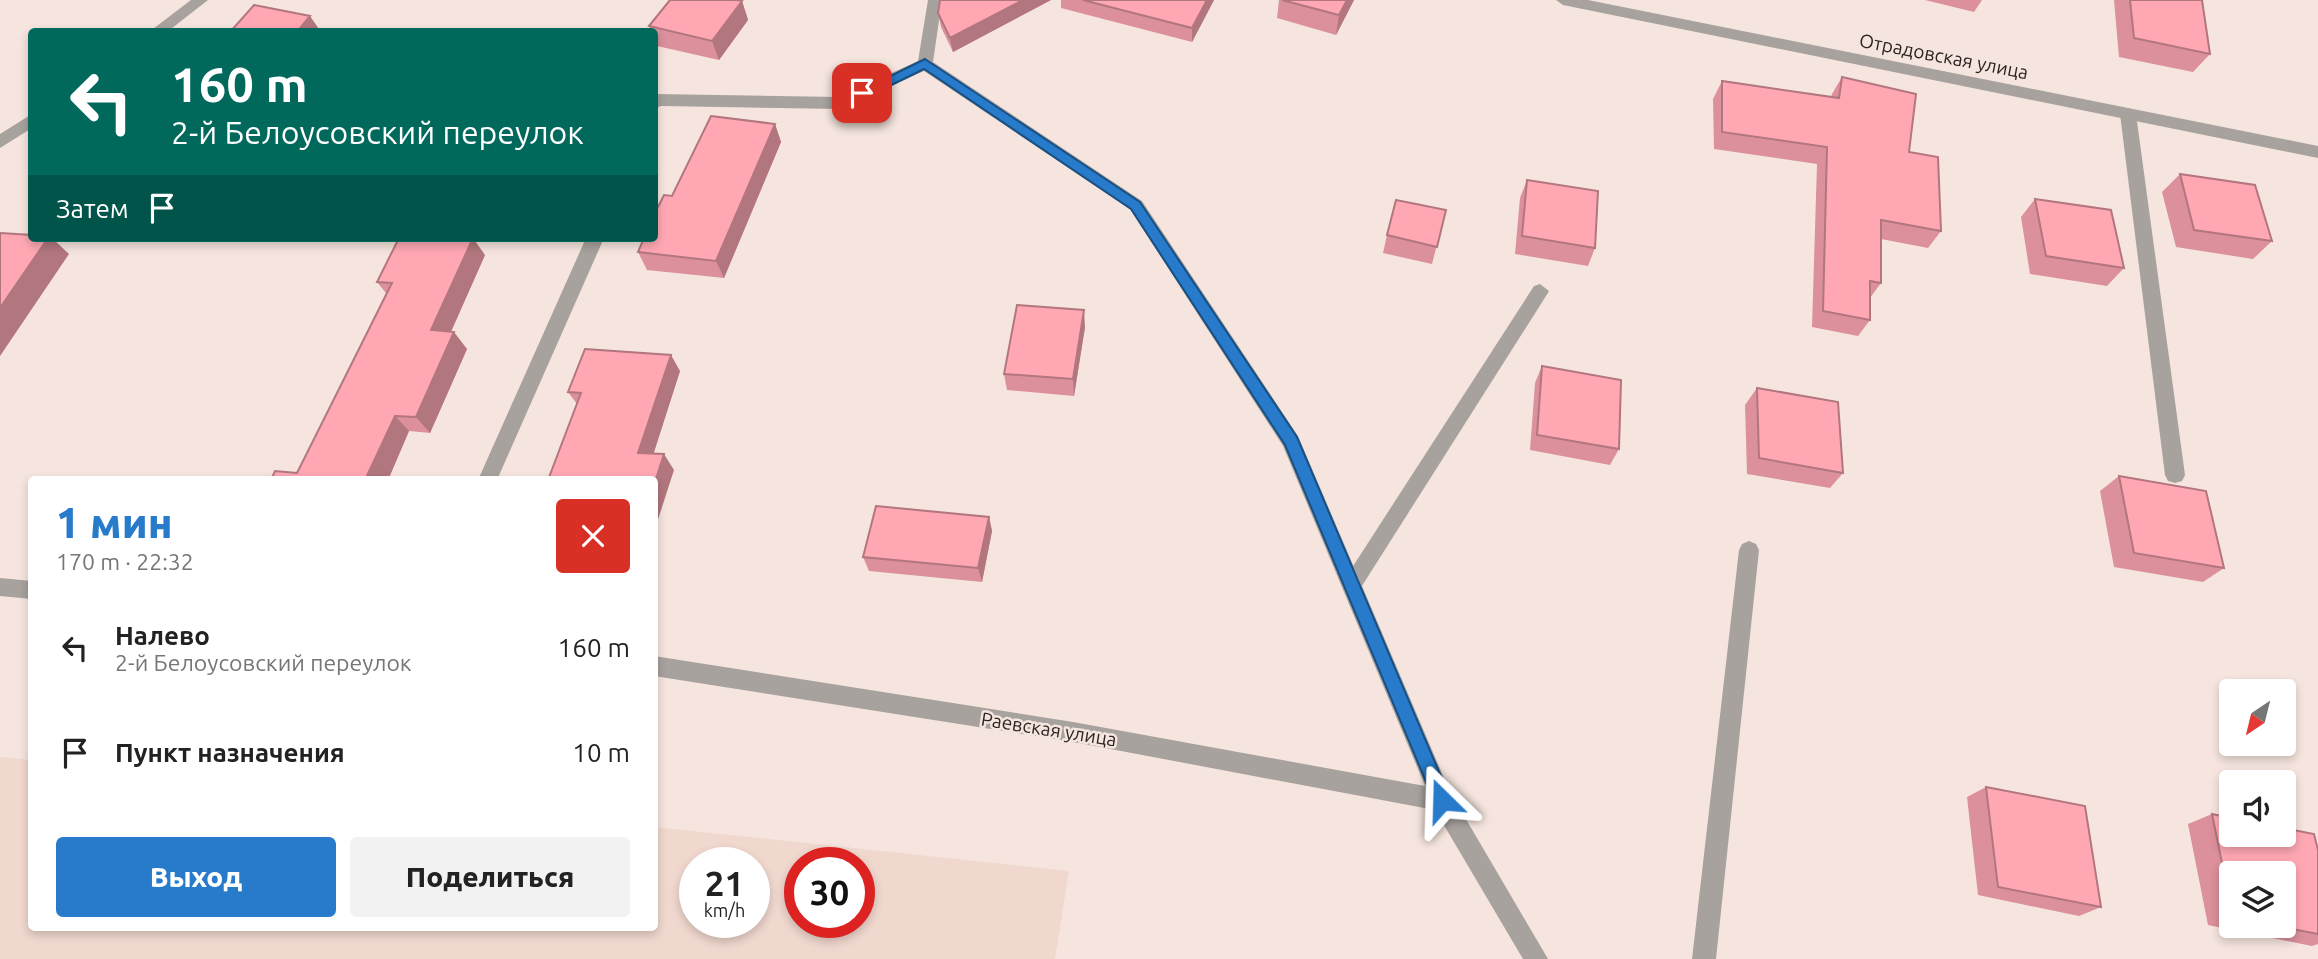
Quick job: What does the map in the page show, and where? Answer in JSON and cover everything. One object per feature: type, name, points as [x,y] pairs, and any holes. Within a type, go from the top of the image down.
[{"type":"street","points":[[162,28],[201,0]]},
{"type":"street","points":[[925,64],[935,0]]},
{"type":"street","name":"Отрадовская улица","points":[[1563,0],[2318,152]]},
{"type":"street","points":[[658,100],[841,103],[925,64]]},
{"type":"street","points":[[925,64],[1136,205],[1291,442],[1353,583],[1442,800],[1536,959]]},
{"type":"street","points":[[2128,114],[2175,475]]},
{"type":"street","points":[[0,142],[28,123]]},
{"type":"street","points":[[489,476],[593,242]]},
{"type":"street","points":[[1353,583],[1539,291]]},
{"type":"street","points":[[1704,959],[1749,550]]},
{"type":"street","points":[[0,587],[28,590]]},
{"type":"street","name":"Раевская улица","points":[[658,667],[1073,733],[1442,800]]},
{"type":"shaded area","points":[[0,757],[28,760],[28,931],[658,931],[658,827],[843,847],[784,847],[784,938],[875,938],[875,850],[1069,871],[1055,959],[0,959]]},
{"type":"building","points":[[670,0],[742,1],[712,41],[649,26]]},
{"type":"building","points":[[940,0],[1023,0],[950,38],[938,13]]},
{"type":"building","points":[[1083,0],[1207,0],[1192,28]]},
{"type":"building","points":[[1282,0],[1347,0],[1339,15]]},
{"type":"building","points":[[2130,0],[2202,0],[2210,54],[2134,38]]},
{"type":"building","points":[[254,5],[310,16],[300,28],[234,28]]},
{"type":"building","points":[[1842,77],[1916,94],[1909,152],[1938,157],[1941,231],[1881,220],[1881,283],[1870,281],[1870,320],[1823,311],[1827,147],[1722,132],[1722,81],[1839,98]]},
{"type":"building","points":[[711,116],[775,124],[716,261],[638,252],[642,242],[658,242],[658,207],[664,195],[672,196]]},
{"type":"building","points":[[2180,174],[2255,185],[2272,241],[2194,230]]},
{"type":"building","points":[[1527,180],[1598,191],[1595,248],[1522,236]]},
{"type":"building","points":[[2035,199],[2111,210],[2124,268],[2046,256]]},
{"type":"building","points":[[1396,200],[1446,210],[1437,247],[1387,235]]},
{"type":"building","points":[[0,233],[28,235],[28,242],[45,242],[0,308]]},
{"type":"building","points":[[397,242],[471,242],[431,330],[454,332],[416,417],[395,416],[367,476],[273,476],[275,471],[297,473],[392,283],[377,282]]},
{"type":"building","points":[[1017,305],[1084,310],[1073,379],[1004,374]]},
{"type":"building","points":[[585,349],[671,355],[638,453],[664,454],[657,476],[550,476],[581,393],[568,392]]},
{"type":"building","points":[[1542,366],[1621,380],[1619,449],[1537,435]]},
{"type":"building","points":[[1757,388],[1838,402],[1843,473],[1759,458]]},
{"type":"building","points":[[2119,476],[2206,491],[2224,568],[2134,553]]},
{"type":"building","points":[[876,506],[989,517],[978,568],[863,557]]},
{"type":"building","points":[[1986,787],[2085,806],[2101,907],[1998,887]]},
{"type":"building","points":[[2212,814],[2219,815],[2219,847],[2296,847],[2296,830],[2314,834],[2318,850],[2318,934],[2296,930],[2296,861],[2222,861]]},
{"type":"route","points":[[862,93],[925,64],[1136,205],[1291,442],[1353,583],[1442,800]]}]
